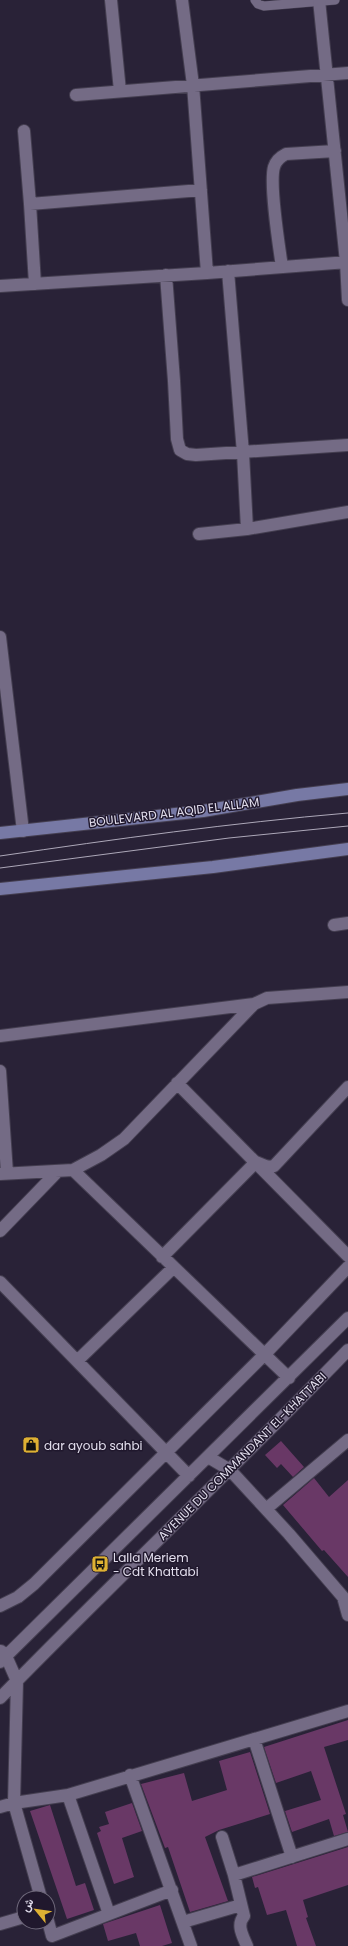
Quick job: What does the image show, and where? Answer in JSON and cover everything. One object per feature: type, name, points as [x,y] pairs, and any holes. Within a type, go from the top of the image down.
[{"type":"main road","name":"BOULEVARD AL AQID EL ALLAM","points":[[0,833],[203,811],[348,789]]},
{"type":"main road","points":[[0,889],[205,868],[348,849]]},
{"type":"street","points":[[111,0],[120,91]]},
{"type":"street","points":[[182,0],[193,86],[207,273]]},
{"type":"street","points":[[320,0],[347,262],[348,300]]},
{"type":"street","points":[[76,95],[348,73]]},
{"type":"street","points":[[24,131],[35,284]]},
{"type":"street","points":[[282,267],[272,179],[276,162],[286,154],[335,151]]},
{"type":"street","points":[[30,204],[201,190]]},
{"type":"street","points":[[0,286],[207,273],[347,262]]},
{"type":"street","points":[[228,271],[243,453],[247,529]]},
{"type":"street","points":[[166,275],[174,381],[176,439],[180,450],[187,454],[196,455],[348,445]]},
{"type":"street","points":[[199,534],[247,529],[348,512]]},
{"type":"street","points":[[0,637],[23,831]]},
{"type":"street","points":[[334,925],[348,923]]},
{"type":"street","points":[[0,1036],[254,1004],[267,998],[348,992]]},
{"type":"street","points":[[0,1071],[4,1174],[72,1170],[101,1155],[124,1139],[177,1082],[254,1004]]},
{"type":"street","points":[[177,1082],[348,1256]]},
{"type":"street","points":[[256,1162],[268,1167],[274,1166],[348,1087]]},
{"type":"street","points":[[162,1257],[256,1162]]},
{"type":"street","points":[[72,1170],[289,1378]]},
{"type":"street","points":[[0,1231],[58,1171]]},
{"type":"street","points":[[77,1361],[173,1268]]},
{"type":"street","points":[[0,1606],[18,1597],[34,1584],[348,1268]]},
{"type":"street","points":[[0,1282],[189,1476]]},
{"type":"street","name":"AVENUE DU COMMANDANT EL-KHATTABI","points":[[2,1656],[189,1476],[348,1318]]},
{"type":"street","name":"AVENUE DU COMMANDANT EL-KHATTABI","points":[[0,1698],[116,1580],[230,1470],[348,1350]]},
{"type":"street","points":[[266,1509],[348,1440]]},
{"type":"street","points":[[208,1457],[230,1470],[345,1596],[348,1615]]},
{"type":"street","points":[[2,1656],[17,1681],[14,1803],[40,1890]]},
{"type":"street","points":[[0,1807],[14,1803],[68,1795],[130,1775],[348,1711]]},
{"type":"street","points":[[254,1739],[292,1857]]},
{"type":"street","points":[[130,1775],[191,1946]]},
{"type":"street","points":[[68,1795],[109,1914]]},
{"type":"street","points":[[222,1837],[234,1875],[244,1916],[240,1920],[240,1925],[246,1946]]},
{"type":"street","points":[[234,1875],[348,1839]]},
{"type":"street","points":[[51,1930],[54,1941],[109,1914],[172,1890]]},
{"type":"street","points":[[183,1922],[241,1905]]},
{"type":"street","points":[[0,1924],[16,1919]]},
{"type":"lane","points":[[255,0],[258,4],[264,6],[320,0],[335,0]]},
{"type":"building","points":[[281,1441],[304,1467],[293,1477],[281,1464],[277,1468],[265,1455]]},
{"type":"building","points":[[314,1478],[329,1497],[348,1480],[348,1577],[324,1550],[322,1551],[283,1505]]},
{"type":"building","points":[[348,1720],[348,1740],[324,1747],[346,1814],[343,1815],[348,1832],[334,1836],[329,1819],[292,1832],[285,1811],[321,1800],[311,1771],[276,1783],[264,1747]]},
{"type":"building","points":[[250,1752],[270,1814],[219,1830],[205,1837],[228,1901],[190,1912],[168,1847],[165,1848],[141,1784],[184,1773],[192,1801],[227,1790],[219,1761]]},
{"type":"building","points":[[132,1803],[142,1831],[122,1838],[134,1877],[114,1884],[97,1833],[101,1831],[99,1827],[109,1824],[105,1812]]},
{"type":"building","points":[[50,1805],[76,1886],[85,1883],[94,1910],[67,1919],[30,1811]]},
{"type":"building","points":[[348,1847],[348,1885],[303,1900],[308,1917],[306,1918],[316,1946],[297,1946],[286,1910],[267,1915],[258,1887],[255,1888],[252,1877]]},
{"type":"building","points":[[160,1905],[172,1943],[162,1946],[140,1946],[136,1933],[108,1941],[103,1924]]},
{"type":"tram line","points":[[0,856],[174,832],[348,813]]},
{"type":"tram line","points":[[0,868],[229,838],[348,826]]},
{"type":"place","name":"dar ayoub sahbi","points":[[31,1445]]},
{"type":"place","name":"Lalla Meriem - Cdt Khattabi","points":[[100,1564]]}]
